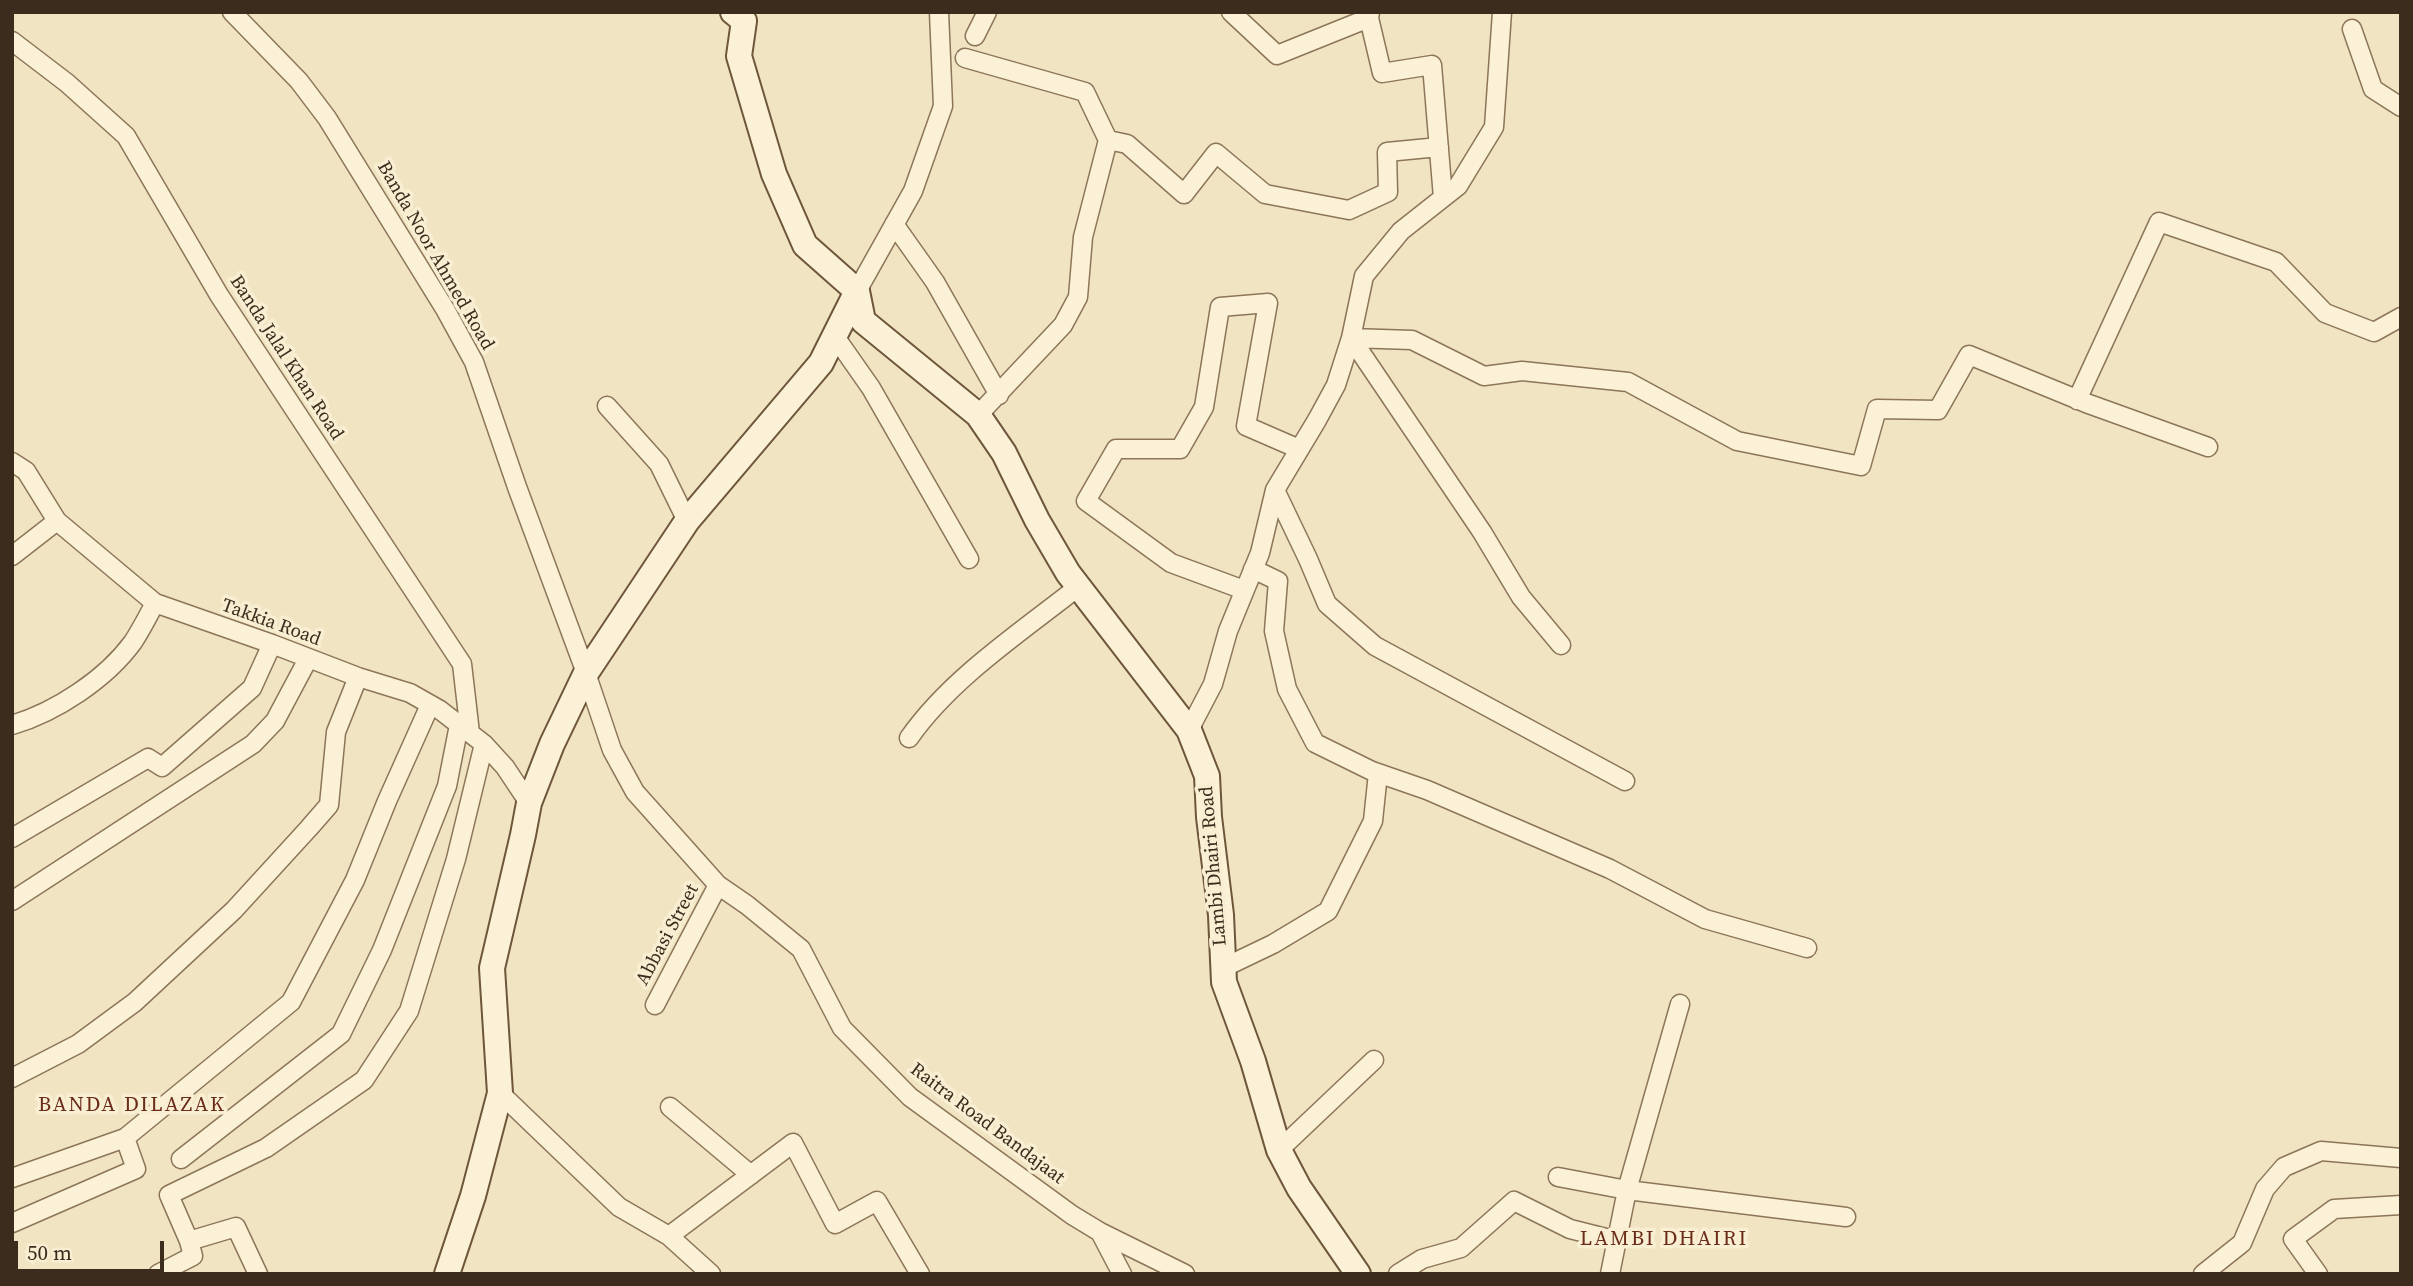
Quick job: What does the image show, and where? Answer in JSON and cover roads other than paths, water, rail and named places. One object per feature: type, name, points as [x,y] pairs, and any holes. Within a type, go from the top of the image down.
[{"type":"street","name":"Banda Noor Ahmed Road","points":[[232,12],[299,81],[327,118],[469,351],[586,673]]},
{"type":"street","points":[[447,1274],[473,1196],[500,1093],[492,968],[529,803],[552,744],[586,673],[687,521],[821,363],[836,338],[857,291],[912,191],[943,106],[939,12]]},
{"type":"street","points":[[975,36],[987,12]]},
{"type":"street","points":[[1231,12],[1277,55],[1370,15],[1382,73],[1432,65],[1443,198]]},
{"type":"street","points":[[1188,730],[1213,684],[1227,631],[1260,553],[1275,489],[1336,385],[1351,338],[1364,276],[1401,231],[1458,186],[1494,127],[1501,12]]},
{"type":"street","points":[[741,15],[739,56],[774,174],[805,245],[857,291]]},
{"type":"street","points":[[2352,29],[2372,89],[2401,107]]},
{"type":"street","name":"Banda Jalal Khan Road","points":[[12,41],[67,83],[126,136],[219,295],[463,664],[471,734]]},
{"type":"street","points":[[965,58],[1085,92],[1108,140],[1083,237],[1078,297],[1063,325],[978,415]]},
{"type":"street","points":[[1108,140],[1127,144],[1184,194],[1216,153],[1265,194],[1349,210],[1388,192],[1387,152],[1439,147]]},
{"type":"street","points":[[2077,400],[2159,222],[2276,262],[2325,313],[2374,332],[2401,317]]},
{"type":"street","points":[[894,224],[935,282],[999,395]]},
{"type":"street","name":"Lambi Dhairi Road","points":[[857,291],[863,321],[978,415],[1004,453],[1037,520],[1078,587],[1188,730],[1207,776],[1209,817],[1221,915],[1224,982],[1253,1061],[1279,1150],[1299,1188],[1358,1274]]},
{"type":"street","points":[[1244,590],[1171,563],[1086,501],[1116,449],[1180,449],[1204,407],[1220,307],[1268,303],[1246,426],[1299,449]]},
{"type":"street","points":[[836,338],[871,388],[970,559]]},
{"type":"street","points":[[1351,338],[1412,340],[1484,376],[1522,371],[1628,382],[1737,441],[1861,466],[1877,410],[1938,410],[1969,355],[2077,400],[2208,447]]},
{"type":"street","points":[[1351,338],[1482,532],[1521,597],[1561,645]]},
{"type":"street","points":[[607,406],[659,464],[687,521]]},
{"type":"street","name":"Takkia Road","points":[[12,462],[26,471],[57,521],[155,603],[410,694],[471,734],[505,767],[529,803]]},
{"type":"street","points":[[1275,489],[1327,604],[1375,646],[1625,781]]},
{"type":"street","points":[[12,556],[57,521]]},
{"type":"street","points":[[1253,569],[1278,581],[1274,631],[1287,689],[1315,743],[1378,773],[1427,790],[1610,869],[1705,919],[1807,948]]},
{"type":"street","points":[[909,738],[921,721],[977,667],[1078,587]]},
{"type":"street","points":[[12,725],[85,691],[132,642],[155,603]]},
{"type":"street","points":[[12,838],[148,758],[162,767],[252,688],[272,644]]},
{"type":"street","points":[[12,901],[253,744],[275,722],[308,659]]},
{"type":"street","name":"Raitra Road Bandajaat","points":[[586,673],[612,750],[635,792],[718,885],[801,949],[842,1028],[911,1097],[1100,1233],[1122,1274]]},
{"type":"street","points":[[12,1079],[78,1044],[135,1002],[234,910],[329,805],[335,732],[358,677]]},
{"type":"street","points":[[12,1178],[125,1138],[291,1002],[355,880],[430,705]]},
{"type":"street","points":[[181,1159],[341,1034],[382,950],[447,786],[471,734]]},
{"type":"street","points":[[158,1274],[193,1256],[169,1195],[266,1148],[364,1080],[410,1011],[456,859],[471,734]]},
{"type":"street","points":[[1223,968],[1273,944],[1328,911],[1373,821],[1378,773]]},
{"type":"street","name":"Abbasi Street","points":[[655,1005],[718,885]]},
{"type":"street","points":[[1610,1274],[1627,1190],[1680,1004]]},
{"type":"street","points":[[1279,1150],[1374,1060]]},
{"type":"street","points":[[500,1093],[619,1207],[668,1236],[711,1274]]},
{"type":"street","points":[[670,1107],[751,1175]]},
{"type":"street","points":[[12,1223],[136,1168],[125,1138]]},
{"type":"street","points":[[668,1236],[793,1143],[835,1224],[877,1201],[920,1274]]},
{"type":"street","points":[[2203,1274],[2242,1242],[2264,1189],[2284,1167],[2321,1151],[2401,1158]]},
{"type":"street","points":[[1558,1177],[1627,1190],[1846,1217]]},
{"type":"street","points":[[1398,1274],[1422,1259],[1461,1248],[1514,1201],[1570,1229],[1618,1241]]},
{"type":"street","points":[[2318,1274],[2293,1239],[2334,1209],[2401,1205]]},
{"type":"street","points":[[189,1241],[236,1227],[258,1274]]},
{"type":"street","points":[[1100,1233],[1185,1274]]},
{"type":"district","name":"BANDA DILAZAK","points":[[132,1106]]},
{"type":"district","name":"LAMBI DHAIRI","points":[[1664,1240]]}]
